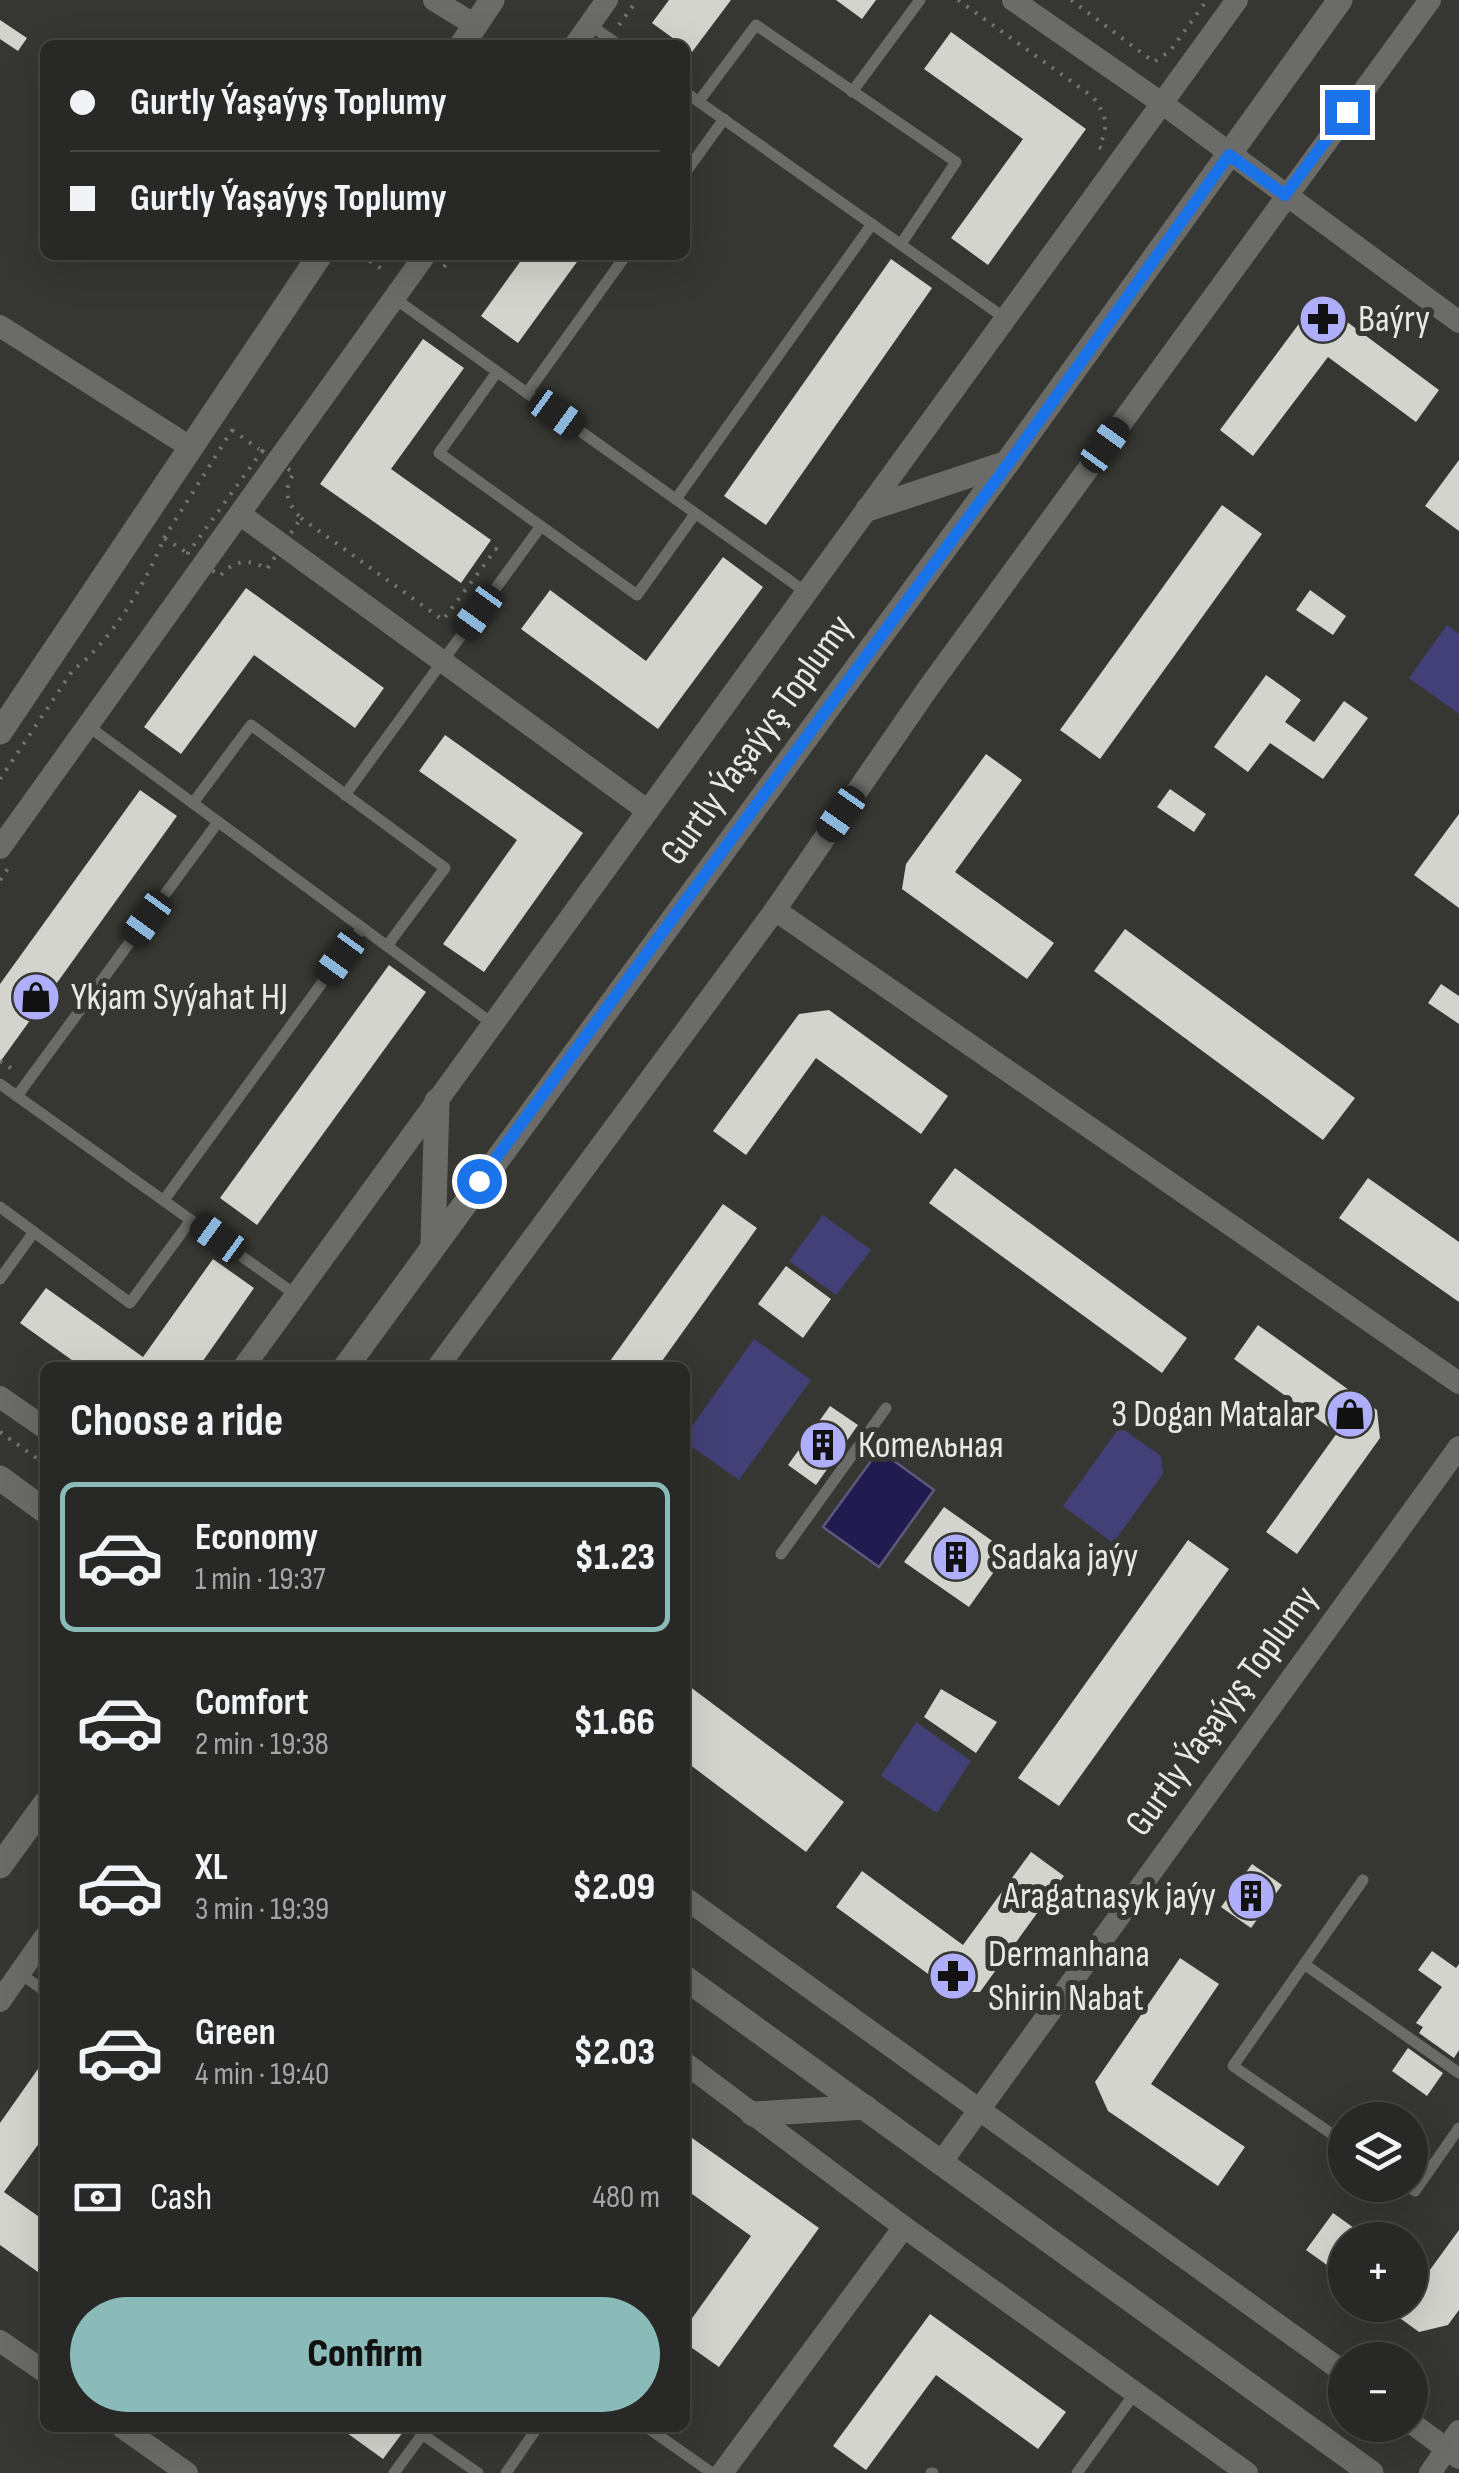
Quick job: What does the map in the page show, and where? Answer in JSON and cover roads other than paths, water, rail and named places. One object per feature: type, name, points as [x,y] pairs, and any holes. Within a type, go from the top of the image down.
[{"type":"street","points":[[434,0],[468,35],[492,0]]},
{"type":"street","points":[[578,40],[607,0]]},
{"type":"street","points":[[1013,0],[1163,104],[1459,322]]},
{"type":"street","points":[[247,1362],[1237,0]]},
{"type":"street","name":"Gurtly Ýaşaýyş Toplumy","points":[[349,1362],[1008,464],[1340,0]]},
{"type":"street","points":[[441,1362],[776,910],[929,687],[1430,0]]},
{"type":"street","points":[[0,732],[317,260]]},
{"type":"street","points":[[0,848],[241,516],[392,286],[420,260]]},
{"type":"street","points":[[0,326],[190,447]]},
{"type":"street","points":[[868,509],[1008,464]]},
{"type":"street","points":[[241,516],[648,811]]},
{"type":"street","points":[[776,910],[1459,1383]]},
{"type":"street","points":[[433,1244],[437,1101]]},
{"type":"street","points":[[0,1397],[40,1425]]},
{"type":"street","name":"Gurtly Ýaşaýyş Toplumy","points":[[940,2164],[1456,1456]]},
{"type":"street","points":[[0,1478],[40,1506]]},
{"type":"street","points":[[0,1866],[40,1811]]},
{"type":"street","points":[[690,1902],[1328,2362]]},
{"type":"street","points":[[0,2001],[40,1944]]},
{"type":"street","points":[[690,1982],[1372,2473]]},
{"type":"street","points":[[690,2070],[1247,2473]]},
{"type":"street","points":[[753,2114],[865,2107]]},
{"type":"street","points":[[722,2473],[904,2226]]},
{"type":"street","points":[[0,2341],[40,2369]]},
{"type":"street","points":[[129,2432],[187,2473]]},
{"type":"street","points":[[1428,2432],[1455,2446],[1430,2473]]},
{"type":"lane","points":[[852,92],[920,0]]},
{"type":"lane","points":[[589,24],[611,40]]},
{"type":"lane","points":[[699,101],[756,25],[956,162],[900,244]]},
{"type":"lane","points":[[690,95],[1006,319]]},
{"type":"lane","points":[[690,166],[724,119]]},
{"type":"lane","points":[[676,499],[872,224]]},
{"type":"lane","points":[[527,393],[622,260]]},
{"type":"lane","points":[[392,286],[497,372],[806,594]]},
{"type":"lane","points":[[497,372],[439,453],[637,596],[695,514]]},
{"type":"lane","points":[[345,794],[541,526]]},
{"type":"lane","points":[[193,803],[251,725],[345,794],[445,868],[387,946]]},
{"type":"lane","points":[[88,726],[493,1024]]},
{"type":"lane","points":[[17,1096],[218,822]]},
{"type":"lane","points":[[164,1200],[362,928]]},
{"type":"lane","points":[[0,1084],[296,1294]]},
{"type":"lane","points":[[0,1207],[130,1303],[192,1220]]},
{"type":"lane","points":[[0,1279],[34,1232]]},
{"type":"lane","points":[[781,1554],[886,1408]]},
{"type":"lane","points":[[1328,2131],[1233,2066],[1362,1880]]},
{"type":"lane","points":[[1304,1964],[1459,2073]]},
{"type":"lane","points":[[20,1973],[40,1988]]},
{"type":"lane","points":[[1428,2172],[1459,2128]]},
{"type":"lane","points":[[1077,2473],[1136,2393]]},
{"type":"lane","points":[[394,2473],[423,2432]]},
{"type":"lane","points":[[425,2432],[478,2473]]},
{"type":"lane","points":[[506,2473],[535,2432]]},
{"type":"lane","points":[[654,2432],[712,2473]]},
{"type":"place","name":"Baýry","points":[[1323,319]]},
{"type":"place","name":"Ykjam Syýahat HJ","points":[[36,997]]},
{"type":"place","name":"3 Dogan Matalar","points":[[1350,1414]]},
{"type":"place","name":"Котельная","points":[[823,1445]]},
{"type":"place","name":"Sadaka jaýy","points":[[956,1557]]},
{"type":"place","name":"Aragatnaşyk jaýy","points":[[1251,1896]]},
{"type":"place","name":"Dermanhana Shirin Nabat","points":[[953,1976]]}]
